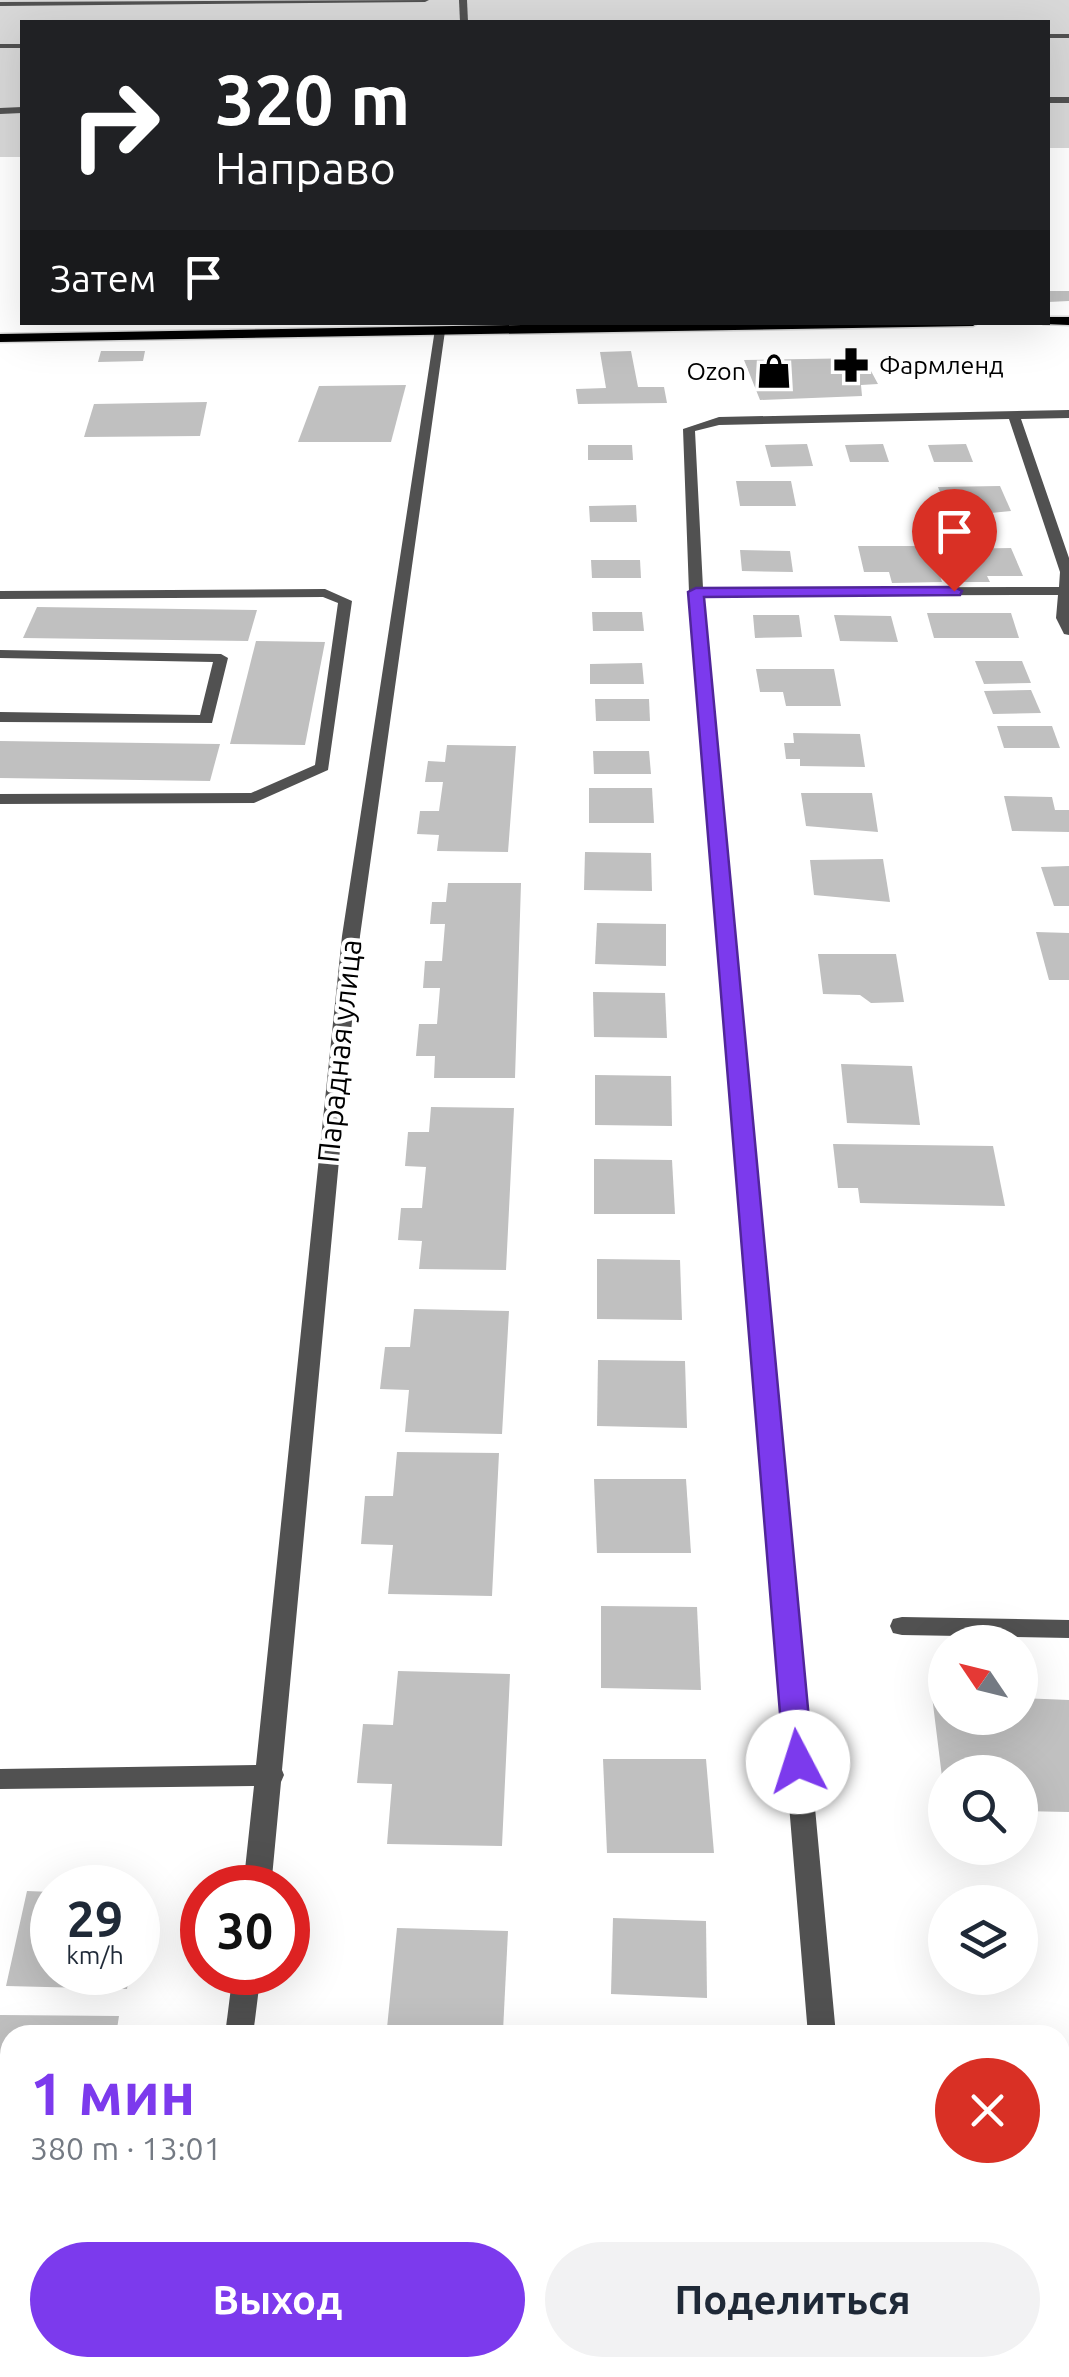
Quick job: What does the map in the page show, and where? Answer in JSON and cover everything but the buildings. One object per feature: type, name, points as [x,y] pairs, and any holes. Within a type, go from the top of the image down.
[{"type":"main road","points":[[0,338],[795,325]]},
{"type":"street","points":[[0,4],[426,0]]},
{"type":"street","name":"Парадная улица","points":[[260,1865],[351,936],[438,331]]},
{"type":"street","points":[[821,2025],[696,592],[688,435],[696,424],[718,421],[1069,414]]},
{"type":"street","points":[[1014,416],[1068,572],[1063,618],[1069,631]]},
{"type":"street","points":[[696,592],[1067,591]]},
{"type":"street","points":[[0,597],[325,592],[345,601],[322,767],[254,798],[0,799]]},
{"type":"street","points":[[0,654],[221,658],[207,720],[0,717]]},
{"type":"street","points":[[902,1626],[1069,1629]]},
{"type":"street","points":[[0,1779],[270,1774]]},
{"type":"street","points":[[240,2025],[244,1995]]},
{"type":"shaded area","points":[[0,0],[1069,0],[1069,148],[1050,148],[1050,20],[20,20],[20,157],[0,157]]},
{"type":"place","name":"Фармленд","points":[[851,365]]},
{"type":"place","name":"Ozon","points":[[774,371]]},
{"type":"route","points":[[798,1762],[696,592],[954,591]]}]
